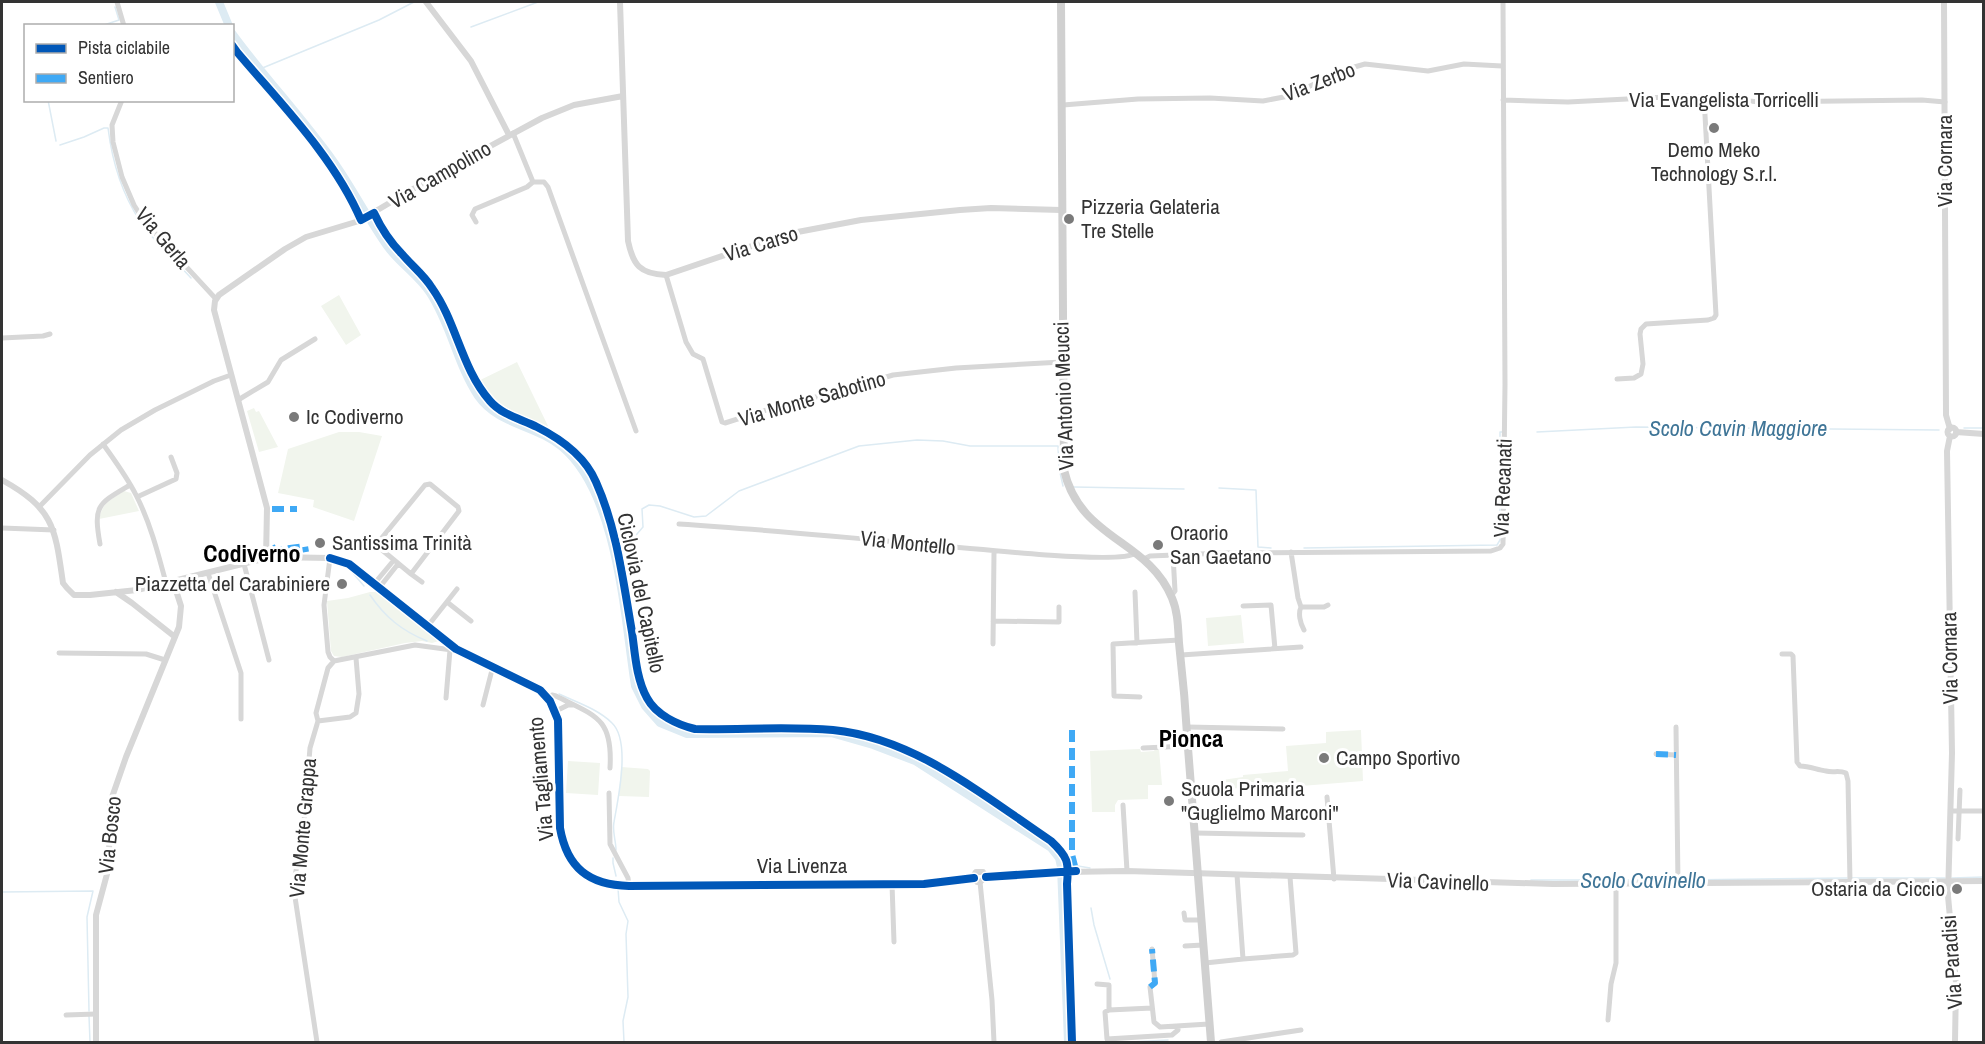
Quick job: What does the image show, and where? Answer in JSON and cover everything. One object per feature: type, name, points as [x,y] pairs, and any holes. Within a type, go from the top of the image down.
[{"type":"main road","name":"Via Antonio Meucci","points":[[1061,2],[1063,462],[1068,484],[1076,502],[1088,517],[1144,559],[1160,576],[1171,596],[1177,616],[1211,1042]]},
{"type":"street","points":[[117,2],[123,24]]},
{"type":"street","points":[[426,2],[471,61],[511,134],[533,182]]},
{"type":"street","points":[[620,2],[628,241],[632,259],[638,267],[656,275],[666,275]]},
{"type":"street","points":[[1503,2],[1503,100]]},
{"type":"street","name":"Via Cornara","points":[[1944,2],[1946,416],[1955,436],[1950,436],[1947,462],[1952,753],[1948,881]]},
{"type":"street","name":"Via Zerbo","points":[[1062,105],[1186,99],[1263,101],[1289,96],[1344,70],[1365,64],[1428,71],[1464,64],[1502,66]]},
{"type":"street","name":"Via Campolino","points":[[216,299],[224,290],[299,241],[364,219],[435,176],[559,110],[623,96]]},
{"type":"street","name":"Via Evangelista Torricelli","points":[[1503,100],[1568,102],[1686,96],[1761,102],[1914,100],[1945,102]]},
{"type":"street","points":[[1617,379],[1634,378],[1641,374],[1643,364],[1640,334],[1646,324],[1708,320],[1716,315],[1704,97]]},
{"type":"street","name":"Via Recanati","points":[[1144,559],[1150,556],[1173,555],[1500,549],[1503,544],[1505,492],[1503,100]]},
{"type":"street","name":"Via Gerla","points":[[121,102],[112,125],[113,142],[122,177],[134,205],[144,221],[216,299]]},
{"type":"street","points":[[476,222],[471,215],[475,209],[527,187],[533,182],[544,182],[548,187],[595,311],[636,431]]},
{"type":"street","name":"Via Carso","points":[[666,275],[787,234],[861,219],[991,208],[1061,210]]},
{"type":"street","name":"Via Monte Sabotino","points":[[666,275],[686,342],[693,354],[704,359],[722,422],[725,423],[893,375],[956,368],[1062,362]]},
{"type":"street","points":[[216,299],[214,310],[267,508],[266,558]]},
{"type":"street","points":[[2,338],[50,334]]},
{"type":"street","points":[[238,400],[270,381],[281,360],[315,339]]},
{"type":"street","points":[[40,506],[75,468],[121,430],[155,410],[231,375]]},
{"type":"street","points":[[1953,430],[1983,434]]},
{"type":"street","points":[[103,444],[137,497],[154,541],[166,583]]},
{"type":"street","points":[[137,497],[176,479],[177,471],[171,457]]},
{"type":"street","points":[[2,480],[29,496],[40,506],[54,530],[63,583],[74,595],[132,591],[266,558],[330,558],[349,564],[453,649],[446,698]]},
{"type":"street","points":[[100,544],[96,514],[103,502],[130,484]]},
{"type":"street","points":[[376,545],[425,484],[430,484],[458,507],[458,514],[411,574]]},
{"type":"street","name":"Via Montello","points":[[679,524],[894,540],[994,552],[1093,557],[1128,557],[1136,553]]},
{"type":"street","points":[[2,528],[54,530]]},
{"type":"street","points":[[365,536],[422,582]]},
{"type":"street","points":[[993,644],[994,552]]},
{"type":"street","points":[[1292,552],[1304,630]]},
{"type":"street","points":[[1171,596],[1176,591],[1173,555]]},
{"type":"street","points":[[330,558],[324,605],[328,652],[334,661]]},
{"type":"street","points":[[377,586],[396,562]]},
{"type":"street","points":[[244,564],[269,660]]},
{"type":"street","points":[[208,573],[241,673],[241,719]]},
{"type":"street","name":"Via Bosco","points":[[96,1042],[91,1014],[96,915],[108,866],[110,803],[180,620],[181,606],[173,581]]},
{"type":"street","points":[[428,627],[458,589]]},
{"type":"street","points":[[132,591],[130,596],[132,603]]},
{"type":"street","points":[[116,592],[175,637]]},
{"type":"street","points":[[1135,592],[1137,643]]},
{"type":"street","points":[[447,602],[471,621]]},
{"type":"street","points":[[1243,606],[1271,605],[1275,649]]},
{"type":"street","points":[[1301,607],[1328,605]]},
{"type":"street","points":[[993,621],[1059,622],[1059,607]]},
{"type":"street","points":[[1140,697],[1114,696],[1113,644],[1179,640]]},
{"type":"street","name":"Via Tagliamento","points":[[334,661],[415,645],[453,649],[531,685],[547,697],[556,711],[558,720],[560,828],[563,845],[572,862],[585,874],[604,884],[629,886]]},
{"type":"street","points":[[1181,655],[1301,647]]},
{"type":"street","points":[[59,652],[146,654],[165,660]]},
{"type":"street","points":[[1782,654],[1793,656],[1797,762],[1800,766],[1846,773],[1850,880]]},
{"type":"street","points":[[318,721],[350,717],[356,713],[359,694],[356,658]]},
{"type":"street","name":"Via Monte Grappa","points":[[317,1042],[298,919],[295,876],[303,834],[310,748],[318,721],[316,713],[328,668],[334,661]]},
{"type":"street","points":[[483,705],[493,666]]},
{"type":"street","points":[[547,697],[556,696],[575,705]]},
{"type":"street","name":"Via Tagliamento","points":[[556,711],[568,705],[575,705],[591,713],[605,727],[610,744],[610,768]]},
{"type":"street","points":[[1187,727],[1283,729]]},
{"type":"street","points":[[1676,727],[1678,881]]},
{"type":"street","points":[[1143,748],[1188,746]]},
{"type":"street","points":[[1656,754],[1676,755]]},
{"type":"street","points":[[1958,839],[1960,790]]},
{"type":"street","points":[[609,793],[610,844],[628,878],[629,886]]},
{"type":"street","points":[[1327,797],[1334,879]]},
{"type":"street","points":[[1123,805],[1127,871]]},
{"type":"street","points":[[1951,811],[1983,812]]},
{"type":"street","points":[[1195,833],[1303,835]]},
{"type":"street","name":"Via Livenza","points":[[629,886],[924,884],[1067,872],[1127,871],[1198,874]]},
{"type":"street","name":"Via Cavinello","points":[[1198,874],[1616,884],[1678,881],[1983,880]]},
{"type":"street","points":[[1237,875],[1243,959]]},
{"type":"street","points":[[1205,963],[1296,953],[1290,877]]},
{"type":"street","points":[[980,879],[994,1042]]},
{"type":"street","name":"Via Paradisi","points":[[1948,881],[1948,913],[1956,982],[1955,1042]]},
{"type":"street","points":[[892,884],[894,942]]},
{"type":"street","points":[[1608,1020],[1611,984],[1616,963],[1616,884]]},
{"type":"street","points":[[1184,913],[1185,920],[1201,920]]},
{"type":"street","points":[[1185,946],[1203,945]]},
{"type":"street","points":[[1152,949],[1155,983],[1150,987],[1153,1020],[1158,1026],[1209,1024]]},
{"type":"street","points":[[1097,984],[1109,985],[1108,1010],[1105,1012],[1107,1039],[1173,1035],[1178,1030],[1178,1026]]},
{"type":"street","points":[[1108,1010],[1152,1008]]},
{"type":"street","points":[[66,1015],[91,1014]]},
{"type":"street","points":[[1221,1042],[1300,1030]]},
{"type":"shaded area","points":[[339,295],[361,335],[346,345],[321,306]]},
{"type":"shaded area","points":[[517,362],[548,426],[545,433],[507,419],[486,405],[472,384]]},
{"type":"shaded area","points":[[254,408],[256,412],[259,411],[278,447],[259,452],[247,411]]},
{"type":"shaded area","points":[[339,432],[359,432],[382,436],[354,521],[313,507],[314,500],[278,493],[288,449]]},
{"type":"shaded area","points":[[124,491],[131,493],[139,511],[99,519],[105,505]]},
{"type":"shaded area","points":[[379,592],[442,640],[432,643],[422,641],[405,643],[342,657],[334,656],[331,651],[327,601]]},
{"type":"shaded area","points":[[1241,615],[1244,643],[1208,646],[1206,618]]},
{"type":"shaded area","name":"Campo Sportivo","points":[[1361,730],[1363,781],[1264,789],[1260,787],[1222,789],[1222,780],[1243,777],[1243,775],[1288,771],[1286,746],[1326,743],[1326,732]]},
{"type":"shaded area","points":[[1140,749],[1141,752],[1159,749],[1162,785],[1148,785],[1148,799],[1118,800],[1115,812],[1092,812],[1090,751]]},
{"type":"shaded area","points":[[568,761],[600,763],[598,795],[566,793]]},
{"type":"shaded area","points":[[621,767],[650,771],[649,797],[619,796]]},
{"type":"waterway","points":[[219,2],[228,24]]},
{"type":"waterway","points":[[260,69],[379,20],[414,2]]},
{"type":"waterway","points":[[471,27],[538,2]]},
{"type":"waterway","points":[[107,24],[119,20],[115,7]]},
{"type":"waterway","points":[[234,36],[334,162],[387,246],[430,293],[471,384],[486,406],[507,419],[552,440],[562,447],[581,468],[595,494],[607,525],[622,592],[635,686],[645,706],[660,723],[687,734],[831,733],[873,745],[915,761],[1051,848],[1059,858],[1061,867],[1068,1042]]},
{"type":"waterway","points":[[48,102],[56,141]]},
{"type":"waterway","points":[[60,145],[108,128],[119,176],[134,211],[151,236],[191,278]]},
{"type":"waterway","name":"Scolo Cavin Maggiore","points":[[1537,432],[1636,427],[1939,430]]},
{"type":"waterway","name":"Scolo Cavin Maggiore","points":[[1964,428],[1984,428]]},
{"type":"waterway","name":"Scolo Cavin Maggiore","points":[[1304,548],[1497,545],[1500,540],[1500,432],[1502,432]]},
{"type":"waterway","name":"Scolo Cavin Maggiore","points":[[625,548],[643,527],[642,509],[649,505],[660,506],[694,517],[706,516],[739,491],[859,446],[917,440],[943,441],[970,446],[1058,446],[1063,486]]},
{"type":"waterway","name":"Scolo Cavin Maggiore","points":[[1074,487],[1184,489]]},
{"type":"waterway","name":"Scolo Cavin Maggiore","points":[[1219,488],[1256,490],[1258,547],[1271,548]]},
{"type":"waterway","points":[[352,572],[364,586]]},
{"type":"waterway","points":[[370,595],[395,623],[427,641]]},
{"type":"waterway","points":[[559,694],[600,714],[618,731],[622,771],[614,825],[616,850]]},
{"type":"waterway","points":[[613,858],[616,876]]},
{"type":"waterway","name":"Scolo Cavinello","points":[[1078,866],[1090,868]]},
{"type":"waterway","name":"Scolo Cavinello","points":[[1952,878],[1984,877]]},
{"type":"waterway","name":"Scolo Cavinello","points":[[1681,880],[1847,878]]},
{"type":"waterway","name":"Scolo Cavinello","points":[[1852,878],[1945,878]]},
{"type":"waterway","name":"Scolo Cavinello","points":[[1531,880],[1676,880]]},
{"type":"waterway","points":[[618,888],[619,902],[628,921],[626,934],[628,997],[623,1021],[624,1042]]},
{"type":"waterway","points":[[2,892],[93,891],[87,917],[89,1011]]},
{"type":"waterway","points":[[1091,908],[1110,979]]},
{"type":"waterway","points":[[89,1016],[90,1042]]},
{"type":"waterway","points":[[1131,1042],[1168,1040]]},
{"type":"marked path","points":[[272,509],[297,509]]},
{"type":"marked path","points":[[272,546],[275,550],[305,546],[306,552]]},
{"type":"marked path","points":[[1072,730],[1072,854],[1075,866]]},
{"type":"marked path","points":[[1656,754],[1676,755]]},
{"type":"marked path","points":[[1150,987],[1155,983],[1152,949]]},
{"type":"cycle path","name":"Ciclovia del Capitello","points":[[234,48],[322,153],[350,197],[361,220],[374,213],[394,245],[429,283],[448,316],[472,374],[490,401],[506,413],[555,437],[586,464],[603,500],[614,537],[640,682],[647,698],[656,709],[675,722],[695,729],[833,730],[863,735],[892,744],[948,772],[974,788],[1051,841],[1061,851],[1068,870],[1072,1042]]},
{"type":"cycle path","points":[[330,558],[349,564],[456,649],[540,690],[550,701],[558,720],[560,828],[563,842],[574,864],[591,878],[615,885],[629,886],[924,884],[974,878]]},
{"type":"cycle path","points":[[986,877],[1076,871]]},
{"type":"place","name":"Demo Meko Technology S.r.l.","points":[[1714,128]]},
{"type":"place","name":"Pizzeria Gelateria Tre Stelle","points":[[1069,219]]},
{"type":"place","name":"Ic Codiverno","points":[[294,417]]},
{"type":"place","name":"Santissima Trinità","points":[[320,543]]},
{"type":"place","name":"Oraorio San Gaetano","points":[[1158,545]]},
{"type":"place","name":"Piazzetta del Carabiniere","points":[[342,584]]},
{"type":"place","name":"Campo Sportivo","points":[[1324,758]]},
{"type":"place","name":"Scuola Primaria \"Guglielmo Marconi\"","points":[[1169,801]]},
{"type":"place","name":"Ostaria da Ciccio","points":[[1957,889]]},
{"type":"district","name":"Codiverno","points":[[252,554]]},
{"type":"district","name":"Pionca","points":[[1191,739]]}]
